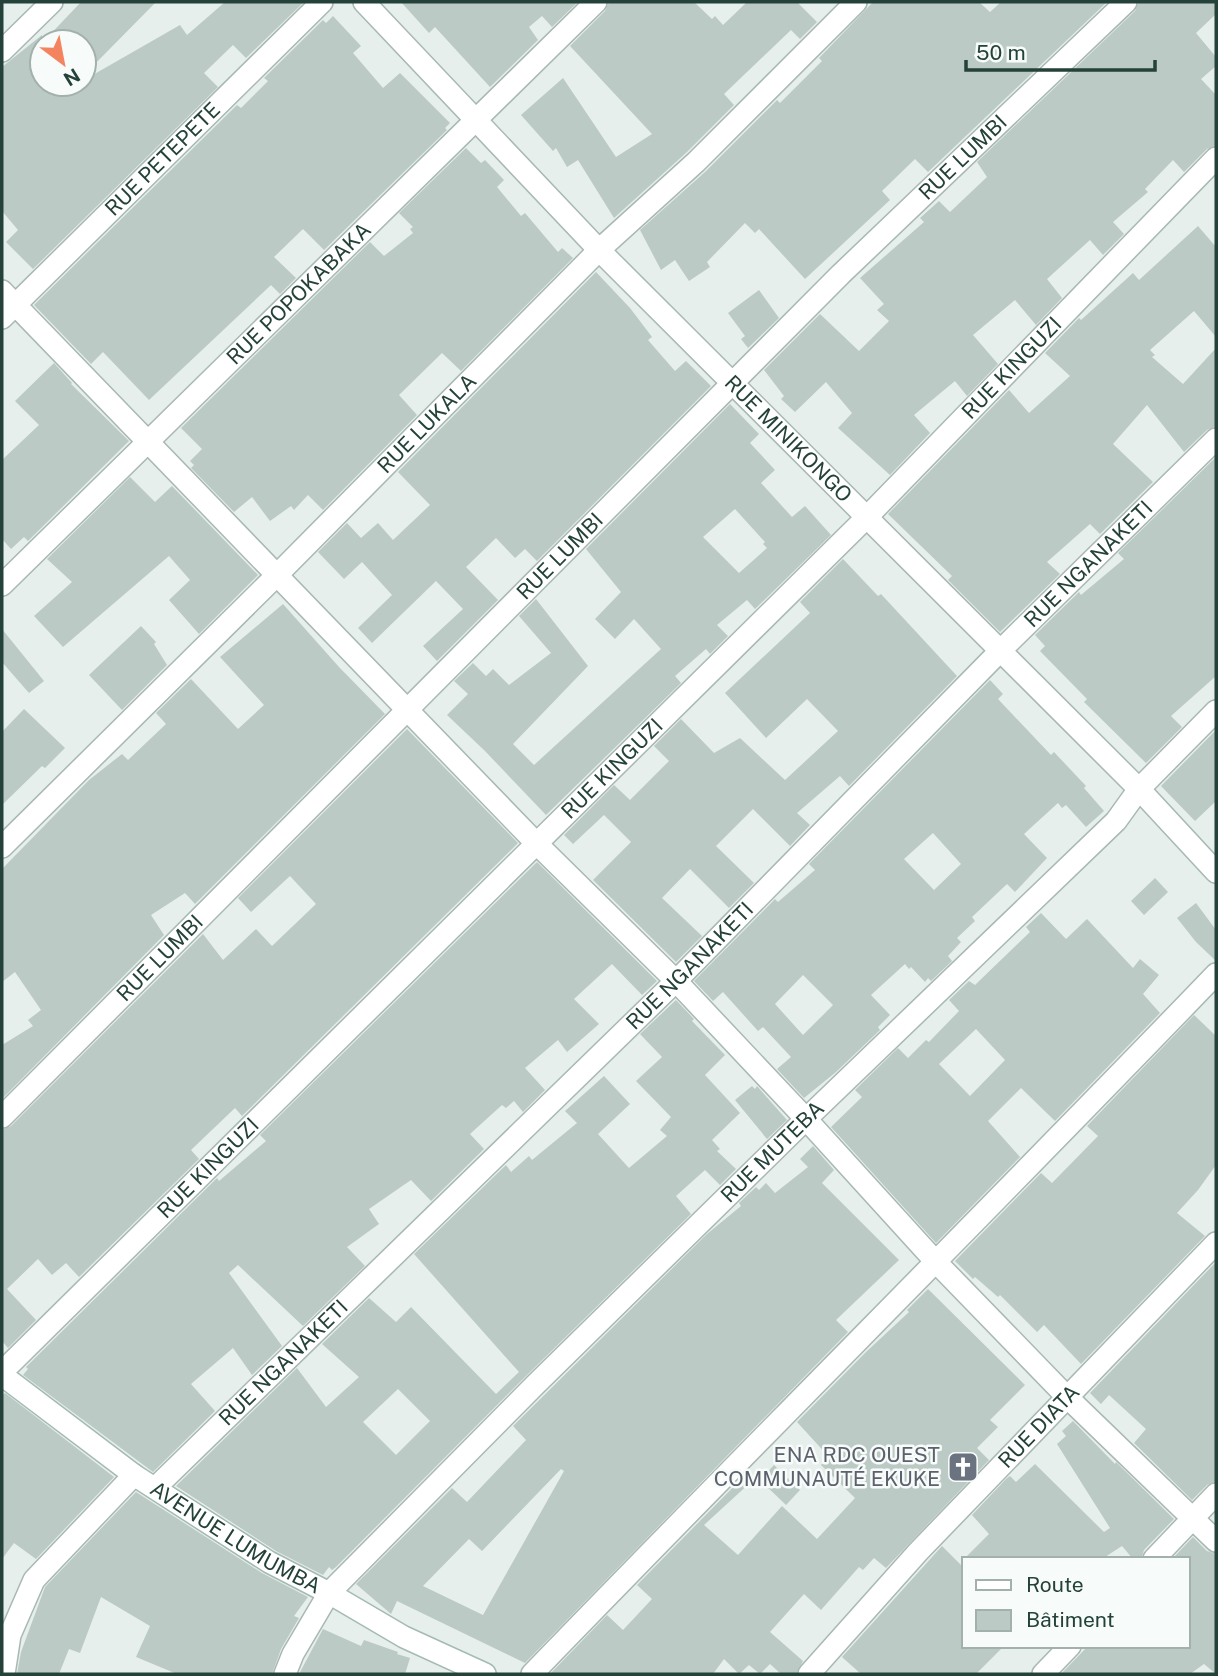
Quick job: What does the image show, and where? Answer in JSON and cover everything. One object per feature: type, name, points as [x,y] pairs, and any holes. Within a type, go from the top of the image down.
[{"type":"street","points":[[2,51],[51,2]]},
{"type":"street","name":"RUE PETEPETE","points":[[6,305],[322,2]]},
{"type":"street","name":"RUE MINIKONGO","points":[[363,2],[599,250],[1139,789],[1216,872]]},
{"type":"street","name":"RUE POPOKABAKA","points":[[2,584],[596,2]]},
{"type":"street","name":"RUE LUKALA","points":[[2,847],[278,574],[599,250],[696,162],[856,2]]},
{"type":"street","name":"RUE LUMBI","points":[[2,1116],[841,274],[1126,2]]},
{"type":"street","name":"RUE KINGUZI","points":[[2,1373],[867,517],[1216,158]]},
{"type":"street","points":[[6,305],[278,574],[537,844],[676,981],[936,1262],[1067,1397],[1216,1541]]},
{"type":"street","name":"RUE NGANAKETI","points":[[156,1487],[676,981],[1000,651],[1216,439]]},
{"type":"street","name":"RUE MUTEBA","points":[[285,1674],[293,1654],[329,1593],[535,1385],[806,1119],[1116,821],[1139,789],[1216,711]]},
{"type":"street","points":[[532,1674],[1216,974]]},
{"type":"street","name":"RUE DIATA","points":[[809,1674],[918,1552],[1216,1243]]},
{"type":"street","name":"AVENUE LUMUMBA","points":[[2,1373],[134,1475],[236,1542],[404,1637],[485,1674]]},
{"type":"street","points":[[3,1674],[10,1635],[34,1580],[134,1475]]},
{"type":"street","points":[[1156,1557],[1216,1494]]},
{"type":"street","points":[[1043,1674],[1068,1648]]},
{"type":"building","points":[[81,2],[156,2],[98,61],[98,28],[56,28]]},
{"type":"building","points":[[225,2],[304,2],[246,58],[233,45],[204,73],[218,87],[33,269],[6,242],[18,230],[2,211],[2,67],[28,46],[28,98],[98,98],[98,72],[180,25],[187,35]]},
{"type":"building","points":[[401,2],[578,2],[552,27],[542,16],[529,27],[538,40],[490,87],[435,27],[429,33]]},
{"type":"building","points":[[609,2],[694,2],[712,19],[715,16],[723,25],[747,2],[797,2],[817,22],[800,39],[791,30],[724,94],[734,105],[614,218],[578,160],[567,167],[556,148],[553,151],[521,115],[563,78],[616,157],[652,134],[570,46],[605,11]]},
{"type":"building","points":[[873,2],[979,2],[990,12],[1001,2],[1107,2],[928,172],[915,159],[882,191],[890,200],[805,279],[759,229],[755,233],[745,223],[707,262],[710,267],[689,281],[675,260],[661,270],[640,230],[705,172],[777,100],[780,103],[822,61],[819,58]]},
{"type":"building","points":[[1139,2],[1216,2],[1216,14],[1196,33],[1216,57],[1216,66],[1201,79],[1216,95],[1216,145],[1207,149],[1184,172],[1173,160],[1145,189],[1148,192],[1113,222],[1124,234],[1103,255],[1090,240],[1047,279],[1062,298],[1036,325],[1015,300],[973,335],[998,364],[967,396],[955,381],[914,415],[930,433],[890,475],[838,428],[852,413],[826,382],[795,412],[781,399],[784,396],[764,370],[820,314],[859,351],[889,321],[877,310],[884,304],[860,278],[924,222],[920,218],[939,201],[950,212],[987,177],[977,162],[1135,11]]},
{"type":"building","points":[[333,16],[361,46],[353,53],[383,88],[400,73],[450,123],[445,128],[447,130],[324,250],[303,229],[274,257],[296,278],[280,294],[271,285],[149,400],[103,352],[91,364],[34,305],[237,105],[241,108],[268,81],[264,78],[323,20],[326,23]]},
{"type":"building","points":[[466,148],[481,163],[485,160],[504,180],[497,187],[521,216],[525,213],[558,252],[562,248],[573,258],[461,371],[442,353],[399,395],[417,415],[323,510],[308,495],[294,510],[291,506],[270,521],[252,497],[234,512],[191,468],[194,465],[190,461],[202,449],[181,428],[370,242],[384,256],[413,233],[410,229],[413,227],[399,213]]},
{"type":"building","points":[[1198,226],[1216,247],[1216,337],[1194,311],[1150,350],[1155,355],[1152,357],[1183,384],[1216,348],[1216,426],[1207,430],[1184,452],[1147,405],[1113,444],[1153,482],[1100,534],[1090,524],[1047,562],[1060,574],[1000,632],[948,580],[952,576],[888,514],[1009,390],[1029,413],[1070,376],[1045,353],[1079,318],[1081,320],[1133,273],[1139,280]]},
{"type":"building","points":[[596,272],[630,308],[652,337],[648,340],[675,371],[686,361],[711,386],[537,561],[525,549],[515,558],[496,538],[466,567],[498,600],[437,661],[423,646],[463,609],[436,581],[372,643],[358,628],[392,595],[362,562],[344,579],[318,552],[347,523],[361,538],[378,523],[393,540],[430,505],[398,472]]},
{"type":"building","points":[[759,290],[779,318],[748,348],[741,339],[745,336],[728,313]]},
{"type":"building","points":[[54,363],[71,384],[129,441],[28,541],[24,537],[11,549],[2,539],[2,460],[39,425],[15,401]]},
{"type":"building","points":[[730,404],[759,434],[750,443],[775,470],[761,483],[792,517],[805,506],[831,535],[755,609],[747,600],[717,625],[728,636],[710,654],[706,649],[675,676],[681,683],[546,815],[447,715],[468,694],[454,681],[473,663],[486,676],[493,669],[509,685],[551,653],[519,616],[536,599],[588,666],[513,744],[534,765],[661,649],[634,619],[615,639],[595,619],[621,592],[586,549]],"holes":[[[735,509],[765,542],[763,544],[767,548],[739,573],[703,537]]]},
{"type":"building","points":[[1216,457],[1216,676],[1171,716],[1182,727],[1146,763],[1084,702],[1087,699],[1040,651],[1045,646],[1035,635],[1079,592],[1081,595],[1124,559],[1118,553]]},
{"type":"building","points":[[130,477],[155,502],[172,486],[258,575],[199,634],[169,600],[190,580],[169,556],[63,647],[34,616],[72,582],[47,559]]},
{"type":"building","points":[[843,559],[878,596],[881,594],[957,676],[849,786],[840,776],[797,813],[810,825],[790,846],[753,809],[716,846],[754,883],[729,908],[690,869],[662,898],[702,936],[676,962],[593,880],[631,842],[604,815],[573,844],[564,835],[614,785],[630,800],[669,761],[654,746],[681,719],[714,753],[740,738],[785,780],[838,731],[807,699],[766,738],[725,693],[810,613],[800,602]]},
{"type":"building","points":[[283,604],[385,714],[195,904],[185,893],[151,915],[164,935],[2,1099],[2,1045],[33,1026],[28,1020],[41,1010],[15,972],[2,982],[2,869],[89,780],[122,754],[128,760],[166,724],[156,713],[191,679],[238,729],[264,705],[220,657]]},
{"type":"building","points":[[141,626],[156,642],[154,644],[167,665],[122,710],[89,675]]},
{"type":"building","points":[[2,629],[44,681],[29,693],[2,662]]},
{"type":"building","points":[[990,680],[1003,694],[998,699],[1051,755],[1054,752],[1086,786],[1084,788],[1104,811],[1086,827],[1066,805],[1062,808],[1058,803],[1024,834],[1047,858],[1015,892],[1007,884],[972,917],[975,921],[957,938],[961,942],[948,956],[952,961],[931,981],[928,978],[925,982],[905,964],[871,995],[890,1015],[878,1027],[880,1030],[804,1098],[777,1069],[791,1057],[763,1027],[758,1031],[723,992],[713,1001],[694,981],[775,899],[778,902],[815,870],[809,864]],"holes":[[[933,833],[961,864],[934,890],[904,859]],[[803,975],[833,1005],[803,1035],[775,1004]]]},
{"type":"building","points":[[24,709],[65,748],[2,805],[2,732]]},
{"type":"building","points":[[407,729],[518,843],[242,1116],[235,1108],[191,1150],[199,1159],[79,1277],[66,1263],[52,1275],[38,1259],[7,1289],[36,1320],[8,1348],[2,1341],[2,1130],[11,1126],[203,934],[223,960],[256,929],[272,946],[316,904],[290,876],[251,912],[238,898]]},
{"type":"building","points":[[1216,730],[1216,801],[1195,821],[1161,786]]},
{"type":"building","points":[[537,862],[657,981],[642,995],[612,964],[574,999],[599,1024],[567,1052],[558,1040],[525,1068],[545,1090],[523,1112],[514,1101],[506,1108],[502,1105],[470,1134],[484,1149],[431,1201],[411,1180],[369,1209],[379,1224],[347,1247],[365,1266],[303,1326],[238,1265],[229,1273],[282,1346],[252,1375],[233,1348],[191,1384],[215,1411],[153,1472],[23,1375],[28,1369],[26,1367],[217,1178],[219,1181],[266,1141],[260,1135]]},
{"type":"building","points":[[1155,878],[1168,892],[1144,915],[1131,901]]},
{"type":"building","points":[[1196,903],[1216,930],[1216,961],[1177,918]]},
{"type":"building","points":[[1041,913],[1066,939],[1087,919],[1133,968],[1140,959],[1159,975],[1143,994],[1160,1013],[1055,1121],[1021,1088],[988,1121],[1020,1157],[936,1243],[831,1127],[862,1097],[855,1090],[898,1048],[908,1058],[926,1040],[929,1042],[959,1011],[949,1000],[969,981],[975,985],[1030,932],[1026,927]],"holes":[[[976,1029],[1005,1060],[970,1096],[939,1064]]]},
{"type":"building","points":[[676,1000],[725,1055],[705,1075],[740,1113],[712,1140],[720,1149],[717,1151],[736,1169],[720,1185],[705,1170],[676,1196],[691,1214],[336,1567],[332,1570],[329,1567],[323,1575],[276,1551],[176,1486],[297,1368],[326,1407],[359,1377],[322,1344],[369,1298],[396,1322],[411,1307],[496,1394],[519,1372],[414,1254],[506,1165],[511,1172],[529,1156],[532,1160],[577,1123],[565,1111],[604,1076],[630,1104],[598,1134],[629,1168],[667,1136],[660,1130],[671,1117],[636,1081],[662,1057],[640,1034]],"holes":[[[398,1389],[430,1421],[396,1455],[363,1422]]]},
{"type":"building","points":[[1194,1015],[1216,1036],[1216,1165],[1177,1213],[1205,1236],[1081,1364],[1044,1325],[1037,1332],[1000,1295],[998,1297],[975,1277],[973,1279],[955,1261],[1041,1173],[1052,1183],[1098,1136],[1087,1126]]},
{"type":"building","points":[[752,1086],[755,1089],[757,1086],[787,1120],[767,1139],[735,1100]]},
{"type":"building","points":[[813,1146],[834,1170],[822,1183],[899,1260],[836,1320],[848,1332],[525,1663],[397,1601],[391,1614],[356,1584],[452,1488],[467,1502],[526,1440],[513,1426],[707,1234],[741,1206],[739,1203],[756,1187],[759,1190],[766,1183],[775,1193],[808,1167],[800,1159]],"holes":[[[561,1469],[564,1471],[483,1615],[423,1586],[469,1539],[482,1551]]]},
{"type":"building","points":[[1216,1262],[1216,1481],[1207,1485],[1192,1500],[1134,1443],[1146,1429],[1109,1395],[1101,1404],[1090,1393]]},
{"type":"building","points":[[928,1289],[1025,1385],[990,1420],[998,1427],[977,1448],[989,1460],[886,1568],[874,1558],[863,1570],[859,1567],[821,1610],[804,1594],[770,1632],[803,1661],[796,1674],[781,1674],[770,1664],[760,1674],[749,1665],[739,1674],[724,1659],[713,1674],[550,1674],[607,1615],[623,1630],[652,1599],[637,1585],[746,1474],[752,1481],[704,1525],[738,1555],[782,1506],[817,1539],[855,1498],[821,1465],[829,1457],[797,1422],[909,1312],[907,1310]]},
{"type":"building","points":[[5,1393],[114,1477],[36,1559],[14,1543],[2,1559],[2,1395]]},
{"type":"building","points":[[1073,1421],[1174,1519],[1144,1550],[1142,1557],[1131,1557],[1122,1546],[1105,1557],[966,1557],[989,1534],[972,1515],[1007,1478],[1010,1476],[1016,1482],[1035,1464],[1104,1532],[1110,1528],[1057,1444],[1066,1436],[1062,1431]]},
{"type":"building","points":[[774,1465],[800,1490],[786,1505],[760,1480]]},
{"type":"building","points":[[136,1492],[262,1573],[308,1597],[294,1616],[299,1618],[281,1649],[272,1674],[177,1674],[136,1657],[150,1626],[101,1597],[80,1653],[69,1649],[59,1674],[17,1674],[21,1652],[45,1587]]},
{"type":"building","points":[[1193,1537],[1207,1551],[1216,1554],[1216,1674],[1204,1664],[1190,1674],[1061,1674],[1086,1648],[1190,1648],[1190,1557],[1174,1557]]},
{"type":"building","points":[[942,1546],[962,1566],[962,1648],[1002,1648],[976,1674],[861,1674],[842,1657]]},
{"type":"building","points":[[323,1629],[361,1646],[364,1640],[410,1658],[405,1674],[299,1674]]},
{"type":"place","name":"ENA RDC OUEST COMMUNAUTÉ EKUKE","points":[[963,1467]]}]
